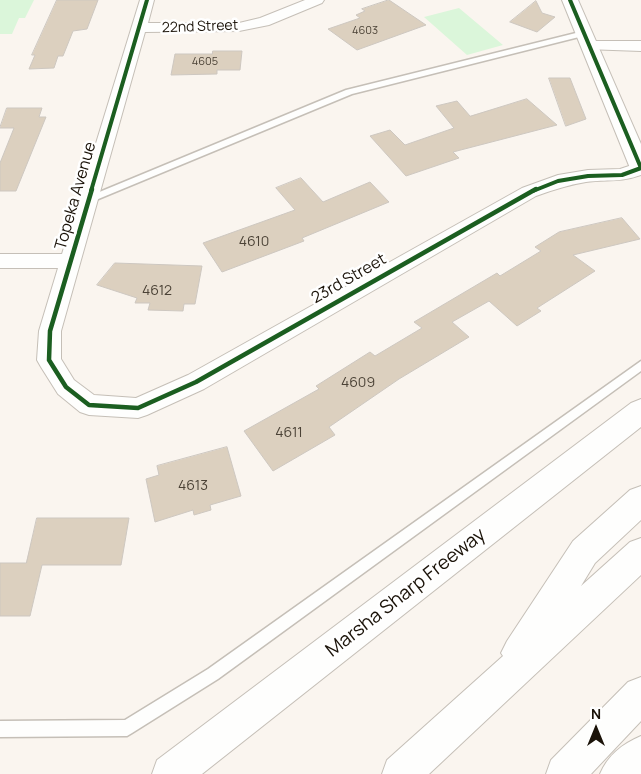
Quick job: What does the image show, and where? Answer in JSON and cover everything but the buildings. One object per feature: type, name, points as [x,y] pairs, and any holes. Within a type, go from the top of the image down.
[{"type":"main road","points":[[570,0],[641,168]]},
{"type":"main road","name":"Marsha Sharp Freeway","points":[[172,774],[641,411]]},
{"type":"main road","points":[[498,686],[584,552],[641,500]]},
{"type":"main road","points":[[401,774],[641,553]]},
{"type":"main road","points":[[565,774],[641,695]]},
{"type":"main road","points":[[619,774],[641,755]]},
{"type":"street","name":"Topeka Avenue","points":[[74,394],[66,388],[49,360],[50,331],[147,0]]},
{"type":"street","name":"22nd Street","points":[[138,28],[239,27],[264,22],[317,0]]},
{"type":"street","points":[[587,40],[641,46]]},
{"type":"street","name":"23rd Street","points":[[74,394],[89,405],[138,408],[196,382],[529,192],[558,182],[588,176],[622,175],[641,168]]},
{"type":"street","points":[[0,261],[70,261]]},
{"type":"lane","points":[[88,200],[349,92],[587,40]]},
{"type":"lane","points":[[0,729],[128,728],[213,674],[641,365]]},
{"type":"green space","points":[[0,0],[34,0],[25,18],[19,18],[12,34],[0,34]]},
{"type":"green space","points":[[459,8],[503,45],[467,55],[424,17]]},
{"type":"cycle path","points":[[147,0],[50,331],[49,360],[66,387],[89,405],[138,408],[196,382],[529,192],[558,181],[588,176],[622,175],[641,168]]},
{"type":"cycle path","points":[[570,0],[641,168]]}]
